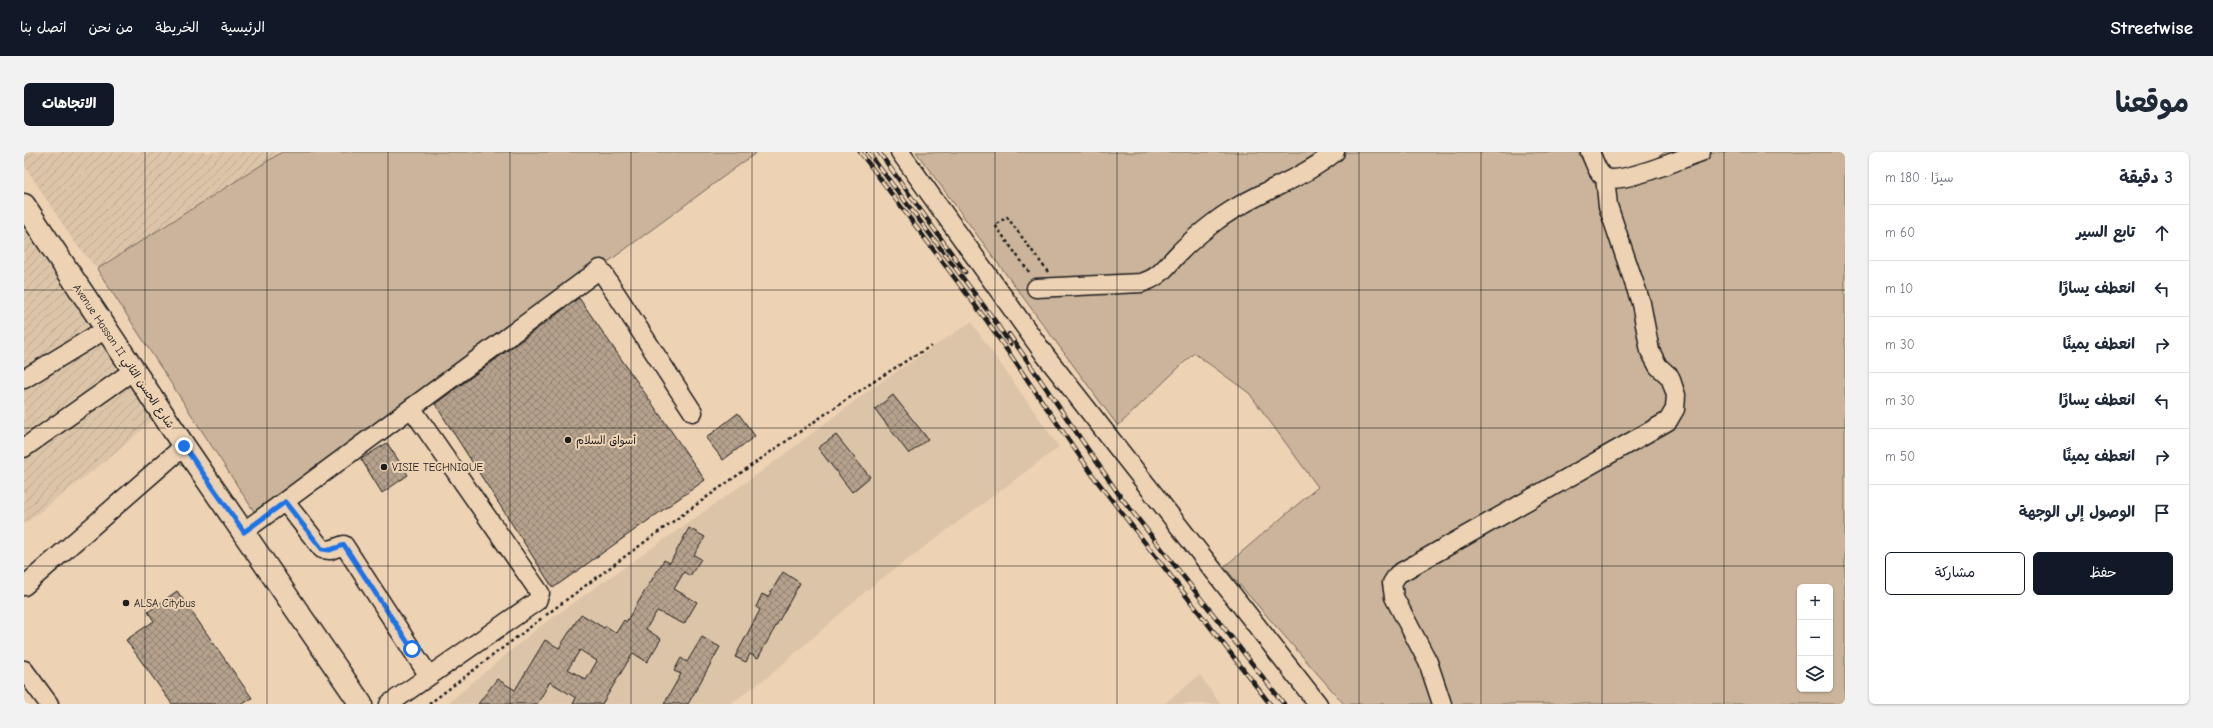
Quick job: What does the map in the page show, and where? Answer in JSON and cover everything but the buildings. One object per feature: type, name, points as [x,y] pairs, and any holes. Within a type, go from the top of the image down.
[{"type":"main road","name":"Avenue Hassan II شارع الحسن الثاني","points":[[24,205],[184,446],[361,704]]},
{"type":"street","points":[[900,152],[1045,355],[1318,704]]},
{"type":"street","points":[[1032,280],[1059,288],[1141,283],[1152,279],[1160,274],[1197,236],[1218,220],[1245,203],[1320,164],[1335,152]]},
{"type":"street","points":[[1590,152],[1599,172],[1605,177],[1624,177],[1701,152]]},
{"type":"street","points":[[1442,704],[1428,662],[1394,597],[1392,583],[1398,574],[1668,421],[1676,409],[1676,395],[1670,377],[1658,366],[1650,351],[1641,303],[1608,206],[1605,177]]},
{"type":"street","points":[[244,532],[600,269],[693,412]]},
{"type":"street","points":[[24,379],[106,329]]},
{"type":"street","points":[[24,448],[134,370]]},
{"type":"street","points":[[389,704],[537,600],[540,593],[412,409]]},
{"type":"street","points":[[24,586],[184,446]]},
{"type":"street","points":[[285,502],[322,549],[330,550],[344,545],[429,676]]},
{"type":"street","points":[[27,681],[49,704]]},
{"type":"path","points":[[1032,280],[995,225],[1007,217],[1059,288]]},
{"type":"path","points":[[429,704],[651,536],[892,368],[931,346]]},
{"type":"shaded area","points":[[24,152],[282,152],[97,269],[73,240],[24,165]]},
{"type":"shaded area","points":[[282,152],[757,152],[259,519],[97,269]]},
{"type":"shaded area","points":[[916,152],[1578,152],[1601,195],[1665,152],[1845,152],[1845,704],[1344,704],[1224,567],[1318,487],[1249,393],[1194,353],[1118,426]]},
{"type":"shaded area","points":[[24,228],[119,358],[158,415],[118,451],[24,524]]},
{"type":"shaded area","points":[[971,322],[1059,447],[873,585],[770,675],[730,704],[447,704],[539,627],[765,469],[876,385]]},
{"type":"shaded area","points":[[1200,675],[1220,704],[1164,704]]},
{"type":"railway","points":[[860,152],[987,321],[1094,477],[1270,704]]},
{"type":"railway","points":[[868,152],[993,318],[1010,344]]},
{"type":"railway","points":[[879,152],[965,272]]},
{"type":"railway","points":[[1009,334],[1120,496],[1284,704]]},
{"type":"place","name":"أسواق السلام","points":[[568,440]]},
{"type":"place","name":"VISIE TECHNIQUE","points":[[384,467]]},
{"type":"place","name":"ALSA Citybus","points":[[126,603]]},
{"type":"route","points":[[184,446],[244,532],[285,502],[322,549],[330,550],[344,545],[412,649]]}]
